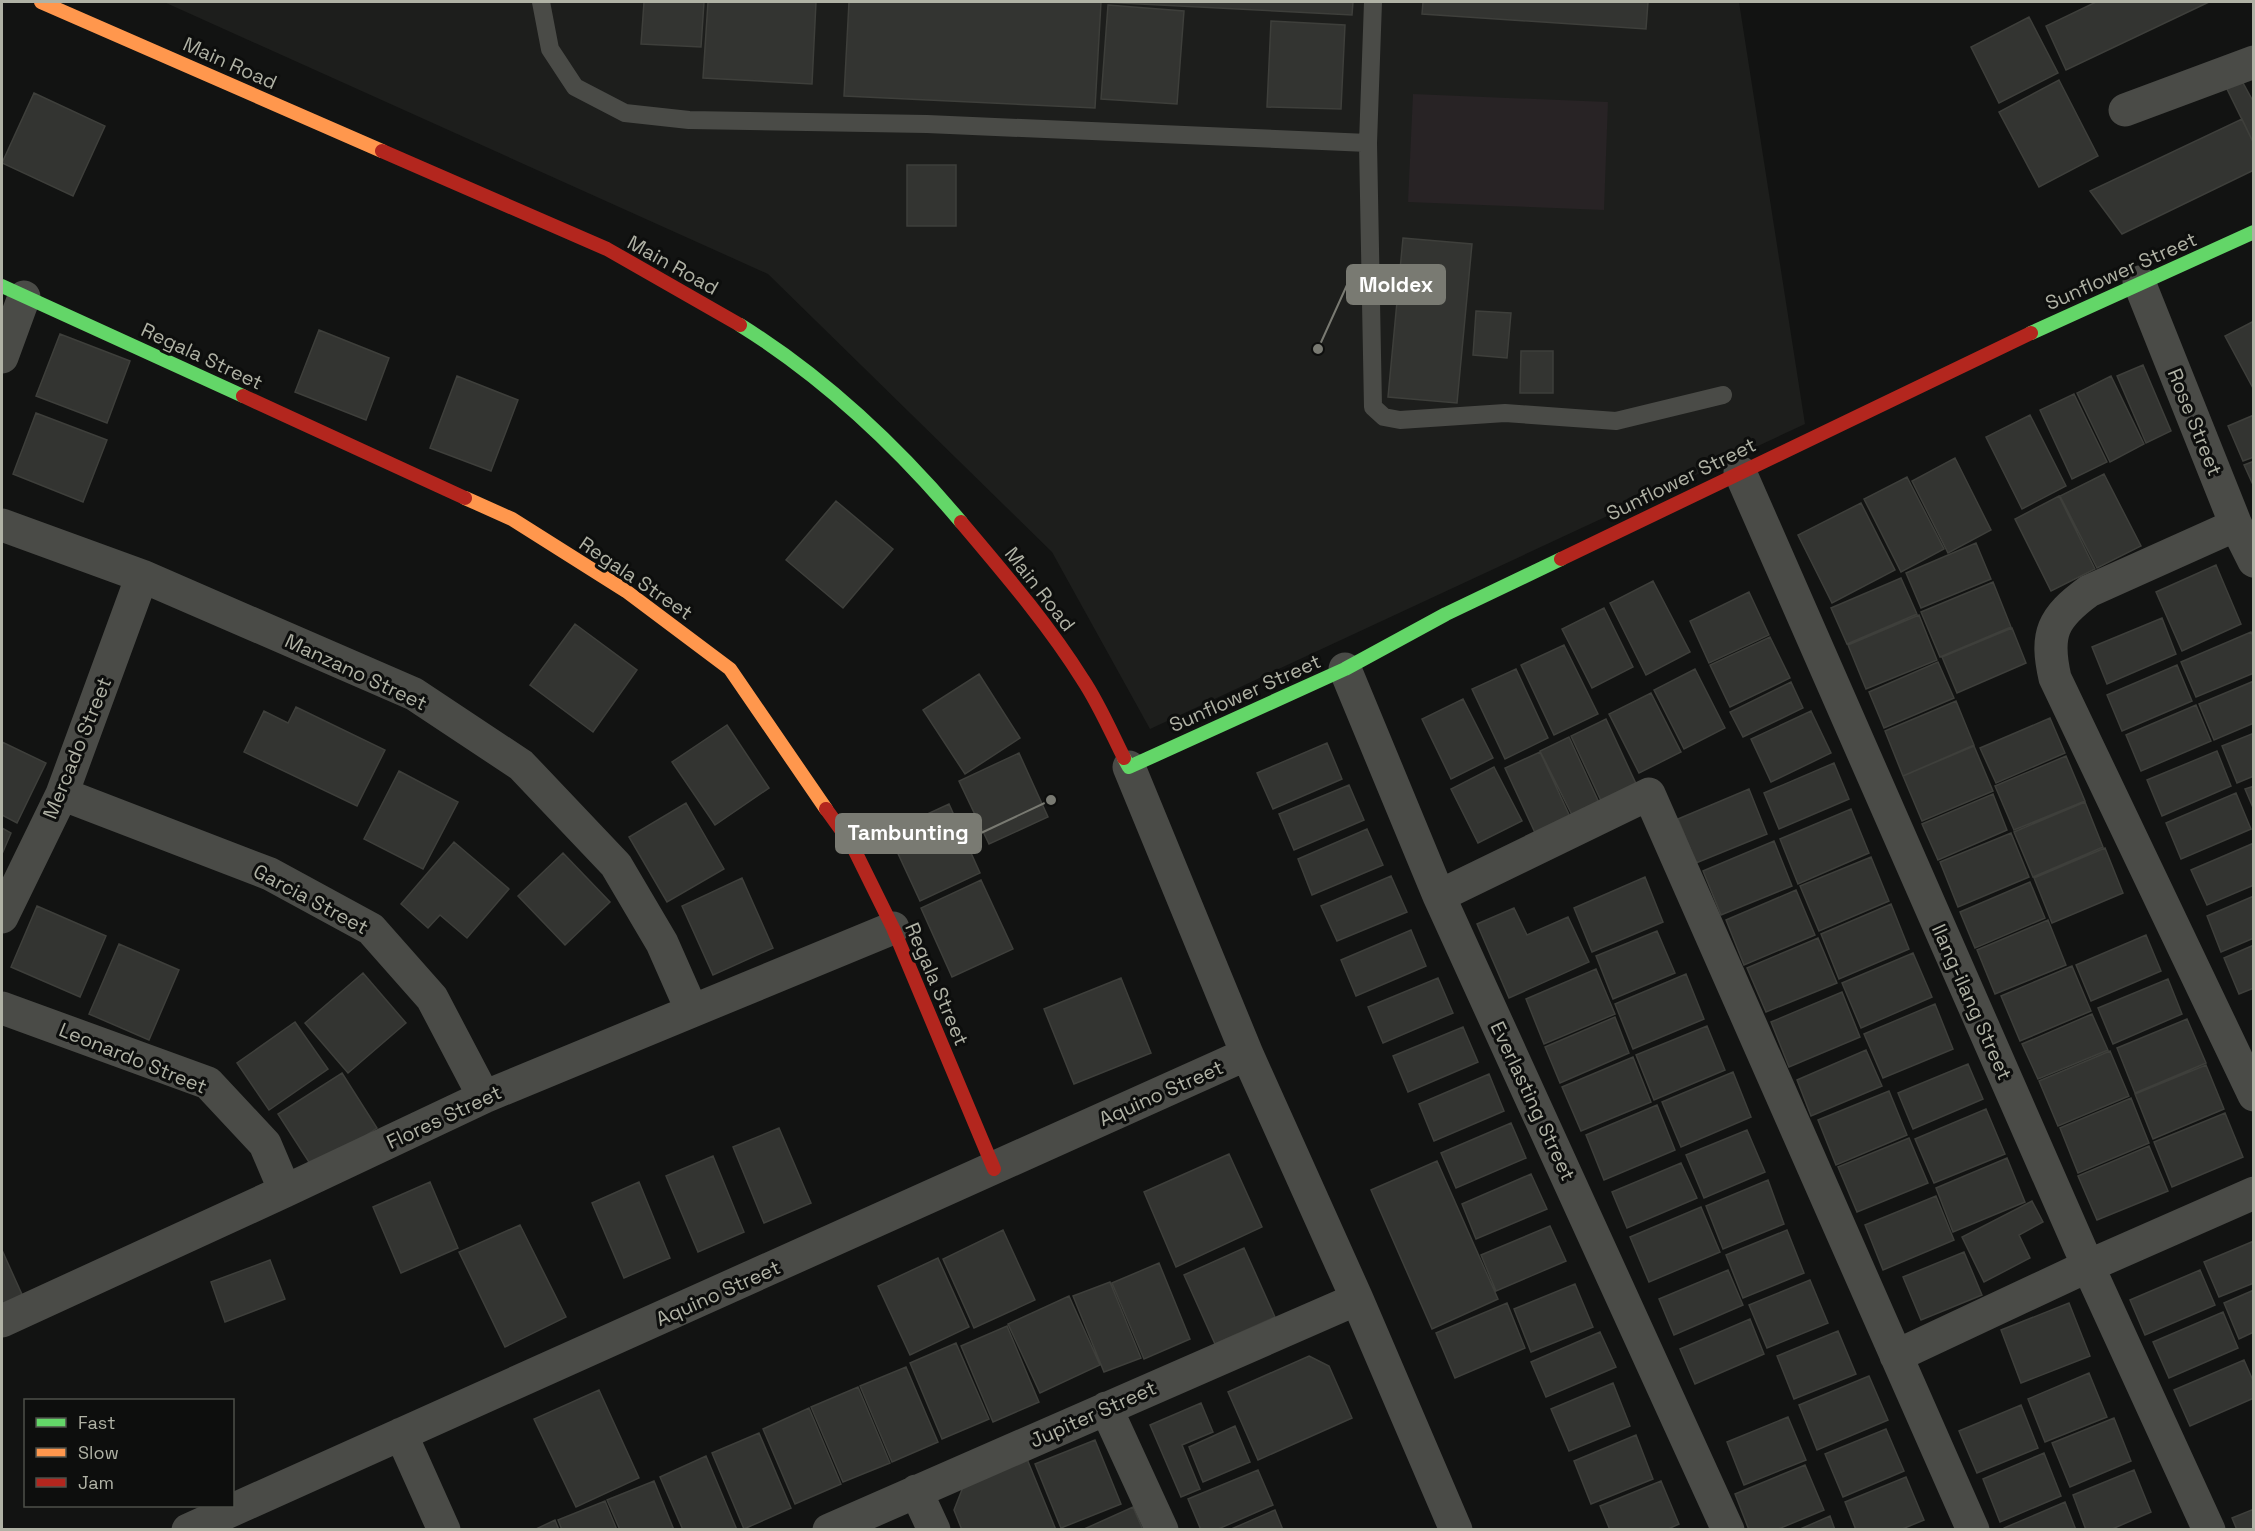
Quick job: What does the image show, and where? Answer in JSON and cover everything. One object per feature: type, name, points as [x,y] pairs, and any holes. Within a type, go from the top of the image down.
[{"type":"main road","name":"Main Road","points":[[47,3],[607,249],[678,287],[757,336],[825,385],[890,442],[952,509],[1034,610],[1085,683],[1129,767]]},
{"type":"main road","name":"Sunflower Street","points":[[1129,767],[1345,669],[1446,614],[1740,472],[2139,282],[2253,232]]},
{"type":"main road","name":"Regala Street","points":[[13,291],[512,519],[626,591],[730,669],[852,845],[893,928],[994,1169]]},
{"type":"street","points":[[2125,110],[2253,62]]},
{"type":"street","name":"Rose Street","points":[[2139,282],[2236,525],[2253,561]]},
{"type":"street","points":[[2,357],[13,291]]},
{"type":"street","name":"Ilang-ilang Street","points":[[1740,472],[2088,1266],[2209,1530]]},
{"type":"street","name":"Manzano Street","points":[[2,525],[142,576],[414,694],[521,765],[616,865],[662,944],[692,1011]]},
{"type":"street","points":[[2236,525],[2089,591],[2068,606],[2054,627],[2050,654],[2055,678],[2253,1095]]},
{"type":"street","name":"Mercado Street","points":[[2,917],[62,794],[142,576]]},
{"type":"street","name":"Everlasting Street","points":[[1345,669],[1439,897],[1728,1530]]},
{"type":"street","points":[[1129,767],[1247,1054],[1357,1299],[1455,1530]]},
{"type":"street","name":"Garcia Street","points":[[62,794],[270,874],[371,929],[432,998],[484,1097]]},
{"type":"street","points":[[1439,897],[1649,794],[1973,1530]]},
{"type":"street","name":"Flores Street","points":[[2,1322],[484,1097],[893,928]]},
{"type":"street","name":"Leonardo Street","points":[[2,1008],[208,1083],[265,1144],[285,1191]]},
{"type":"street","name":"Aquino Street","points":[[188,1530],[1247,1054]]},
{"type":"street","points":[[1896,1356],[2088,1266],[2253,1193]]},
{"type":"street","name":"Jupiter Street","points":[[829,1530],[1357,1299]]},
{"type":"street","points":[[1106,1408],[1162,1530]]},
{"type":"street","points":[[401,1434],[444,1530]]},
{"type":"street","points":[[916,1491],[934,1530]]},
{"type":"lane","points":[[541,2],[550,49],[575,87],[625,113],[689,120],[927,124],[1368,143]]},
{"type":"lane","points":[[1373,2],[1368,143],[1373,407],[1384,417],[1400,420],[1505,412],[1616,422],[1724,395]]},
{"type":"shaded area","points":[[164,2],[1739,2],[1805,424],[1150,729],[1052,552],[768,274]]},
{"type":"shaded area","points":[[1413,94],[1608,102],[1604,210],[1408,202]]},
{"type":"building","points":[[644,2],[704,2],[701,47],[641,44]]},
{"type":"building","points":[[708,2],[816,2],[812,84],[703,78]]},
{"type":"building","points":[[849,2],[1101,2],[1095,108],[844,96]]},
{"type":"building","points":[[1101,2],[1353,2],[1352,15]]},
{"type":"building","points":[[1423,2],[1648,2],[1646,29],[1422,14]]},
{"type":"building","points":[[2096,2],[2209,2],[2066,70],[2046,26]]},
{"type":"building","points":[[1108,5],[1184,11],[1177,104],[1101,99]]},
{"type":"building","points":[[2029,17],[2058,73],[1999,103],[1971,47]]},
{"type":"building","points":[[1271,21],[1345,25],[1341,109],[1267,107]]},
{"type":"building","points":[[2059,80],[2098,156],[2039,187],[1999,112]]},
{"type":"building","points":[[2242,81],[2254,103],[2254,144],[2227,89]]},
{"type":"building","points":[[34,93],[105,126],[73,196],[2,163]]},
{"type":"building","points":[[2242,119],[2254,144],[2254,170],[2122,234],[2090,191]]},
{"type":"building","points":[[907,165],[956,165],[956,226],[907,226]]},
{"type":"building","points":[[1403,238],[1472,244],[1457,403],[1388,397]]},
{"type":"building","points":[[1476,311],[1511,313],[1507,358],[1473,355]]},
{"type":"building","points":[[2254,321],[2254,390],[2225,336]]},
{"type":"building","points":[[319,330],[389,358],[366,420],[295,392]]},
{"type":"building","points":[[60,334],[130,361],[107,423],[36,396]]},
{"type":"building","points":[[1521,351],[1553,351],[1553,393],[1520,393]]},
{"type":"building","points":[[2143,365],[2171,431],[2146,443],[2117,376]]},
{"type":"building","points":[[457,376],[518,400],[491,471],[430,448]]},
{"type":"building","points":[[2111,376],[2144,444],[2110,462],[2077,393]]},
{"type":"building","points":[[2074,394],[2107,462],[2072,479],[2040,410]]},
{"type":"building","points":[[36,413],[107,440],[83,502],[13,474]]},
{"type":"building","points":[[2030,415],[2066,486],[2022,509],[1986,437]]},
{"type":"building","points":[[2254,415],[2254,457],[2243,461],[2228,426]]},
{"type":"building","points":[[1955,458],[1991,530],[1948,553],[1912,481]]},
{"type":"building","points":[[2254,461],[2254,487],[2244,465]]},
{"type":"building","points":[[2104,474],[2141,546],[2097,568],[2060,496]]},
{"type":"building","points":[[1907,477],[1944,549],[1901,572],[1864,499]]},
{"type":"building","points":[[2059,496],[2095,569],[2051,591],[2015,519]]},
{"type":"building","points":[[836,501],[893,549],[843,608],[786,560]]},
{"type":"building","points":[[1861,503],[1895,570],[1832,603],[1798,535]]},
{"type":"building","points":[[1976,543],[1991,579],[1921,608],[1906,573]]},
{"type":"building","points":[[2216,565],[2241,624],[2182,651],[2156,592]]},
{"type":"building","points":[[1901,578],[1917,614],[1847,644],[1831,608]]},
{"type":"building","points":[[1653,581],[1690,652],[1646,675],[1610,603]]},
{"type":"building","points":[[1993,582],[2011,627],[1940,657],[1921,612]]},
{"type":"building","points":[[1749,592],[1769,635],[1709,663],[1690,621]]},
{"type":"building","points":[[1604,608],[1633,667],[1592,688],[1562,629]]},
{"type":"building","points":[[1919,615],[1937,660],[1866,689],[1848,645]]},
{"type":"building","points":[[2162,618],[2176,654],[2107,684],[2092,647]]},
{"type":"building","points":[[575,624],[637,670],[593,732],[530,685]]},
{"type":"building","points":[[2012,628],[2026,663],[1957,693],[1942,657]]},
{"type":"building","points":[[2251,632],[2254,638],[2254,673],[2196,697],[2181,662]]},
{"type":"building","points":[[1770,637],[1790,678],[1730,707],[1710,665]]},
{"type":"building","points":[[1564,645],[1598,714],[1554,735],[1521,665]]},
{"type":"building","points":[[1938,662],[1954,698],[1884,728],[1869,692]]},
{"type":"building","points":[[2177,665],[2192,701],[2122,731],[2107,695]]},
{"type":"building","points":[[1516,669],[1548,738],[1505,759],[1472,689]]},
{"type":"building","points":[[1695,669],[1725,728],[1684,749],[1654,690]]},
{"type":"building","points":[[979,674],[1020,738],[965,774],[923,710]]},
{"type":"building","points":[[2254,681],[2254,723],[2214,740],[2199,704]]},
{"type":"building","points":[[1791,682],[1803,708],[1743,737],[1730,712]]},
{"type":"building","points":[[1651,693],[1681,752],[1639,773],[1609,714]]},
{"type":"building","points":[[1463,699],[1493,758],[1451,779],[1422,719]]},
{"type":"building","points":[[1956,701],[1974,745],[1903,776],[1885,731]]},
{"type":"building","points":[[2196,705],[2211,741],[2141,771],[2126,735]]},
{"type":"building","points":[[296,707],[385,750],[357,806],[244,752],[264,711],[288,723]]},
{"type":"building","points":[[1811,711],[1831,753],[1771,782],[1751,739]]},
{"type":"building","points":[[2050,718],[2065,753],[1996,783],[1980,748]]},
{"type":"building","points":[[1606,719],[1638,788],[1603,805],[1571,736]]},
{"type":"building","points":[[727,725],[769,788],[715,825],[672,762]]},
{"type":"building","points":[[2254,733],[2254,776],[2237,783],[2222,746]]},
{"type":"building","points":[[1569,737],[1601,807],[1575,821],[1540,751]]},
{"type":"building","points":[[2,742],[46,763],[17,823],[2,815]]},
{"type":"building","points":[[1327,743],[1342,779],[1273,809],[1257,773]]},
{"type":"building","points":[[1974,746],[1993,791],[1922,821],[1903,776]]},
{"type":"building","points":[[2217,751],[2231,786],[2162,816],[2147,780]]},
{"type":"building","points":[[1540,752],[1572,821],[1537,837],[1505,768]]},
{"type":"building","points":[[1019,753],[1048,817],[989,844],[959,781]]},
{"type":"building","points":[[2066,756],[2085,801],[2014,830],[1995,786]]},
{"type":"building","points":[[1834,763],[1849,799],[1779,829],[1764,793]]},
{"type":"building","points":[[1494,767],[1522,821],[1478,843],[1451,789]]},
{"type":"building","points":[[399,771],[458,802],[423,869],[364,839]]},
{"type":"building","points":[[1349,785],[1364,820],[1294,850],[1279,814]]},
{"type":"building","points":[[2254,786],[2254,810],[2245,789]]},
{"type":"building","points":[[1749,789],[1767,834],[1696,863],[1678,819]]},
{"type":"building","points":[[2236,793],[2251,829],[2181,859],[2166,823]]},
{"type":"building","points":[[1993,794],[2007,830],[1938,860],[1922,824]]},
{"type":"building","points":[[2085,802],[2103,847],[2033,877],[2014,832]]},
{"type":"building","points":[[686,803],[724,869],[667,902],[629,837]]},
{"type":"building","points":[[949,804],[980,873],[920,901],[888,832]]},
{"type":"building","points":[[1851,809],[1869,853],[1798,884],[1780,839]]},
{"type":"building","points":[[2,828],[11,833],[2,854]]},
{"type":"building","points":[[1367,829],[1383,865],[1312,895],[1298,859]]},
{"type":"building","points":[[2011,833],[2029,877],[1958,907],[1940,862]]},
{"type":"building","points":[[1774,841],[1792,886],[1721,915],[1703,871]]},
{"type":"building","points":[[454,842],[509,889],[467,938],[440,915],[428,928],[401,904]]},
{"type":"building","points":[[2254,843],[2254,885],[2207,905],[2191,870]]},
{"type":"building","points":[[2105,848],[2123,893],[2052,923],[2034,878]]},
{"type":"building","points":[[563,853],[610,902],[565,945],[518,896]]},
{"type":"building","points":[[1871,857],[1889,901],[1819,931],[1800,886]]},
{"type":"building","points":[[1391,876],[1407,912],[1337,941],[1321,906]]},
{"type":"building","points":[[1645,877],[1663,922],[1592,952],[1574,908]]},
{"type":"building","points":[[742,878],[773,948],[713,975],[682,906]]},
{"type":"building","points":[[981,880],[1013,949],[952,977],[921,908]]},
{"type":"building","points":[[2030,882],[2045,918],[1975,948],[1960,912]]},
{"type":"building","points":[[1796,890],[1815,935],[1744,965],[1726,920]]},
{"type":"building","points":[[2254,896],[2254,938],[2221,952],[2207,916]]},
{"type":"building","points":[[1891,904],[1909,949],[1839,979],[1821,934]]},
{"type":"building","points":[[37,906],[106,936],[80,997],[11,967]]},
{"type":"building","points":[[1514,908],[1527,935],[1568,917],[1589,962],[1509,998],[1477,924]]},
{"type":"building","points":[[2048,920],[2066,965],[1995,994],[1977,950]]},
{"type":"building","points":[[1411,930],[1426,966],[1356,996],[1341,960]]},
{"type":"building","points":[[1657,931],[1675,973],[1613,999],[1596,956]]},
{"type":"building","points":[[2146,935],[2161,971],[2091,1001],[2076,965]]},
{"type":"building","points":[[1818,938],[1837,983],[1766,1012],[1747,968]]},
{"type":"building","points":[[119,944],[179,970],[149,1040],[89,1014]]},
{"type":"building","points":[[2254,945],[2254,988],[2239,994],[2224,958]]},
{"type":"building","points":[[1913,953],[1932,997],[1861,1028],[1842,983]]},
{"type":"building","points":[[2072,966],[2091,1011],[2020,1041],[2001,996]]},
{"type":"building","points":[[1596,969],[1615,1014],[1544,1044],[1526,999]]},
{"type":"building","points":[[363,973],[406,1023],[348,1073],[305,1023]]},
{"type":"building","points":[[1686,974],[1704,1019],[1633,1049],[1615,1004]]},
{"type":"building","points":[[1121,978],[1151,1053],[1074,1084],[1044,1009]]},
{"type":"building","points":[[1438,978],[1453,1013],[1383,1043],[1368,1007]]},
{"type":"building","points":[[2168,979],[2182,1014],[2113,1044],[2098,1008]]},
{"type":"building","points":[[1842,992],[1860,1037],[1789,1067],[1771,1022]]},
{"type":"building","points":[[1935,1004],[1953,1049],[1883,1078],[1864,1034]]},
{"type":"building","points":[[2092,1014],[2108,1050],[2038,1079],[2022,1044]]},
{"type":"building","points":[[1615,1017],[1629,1053],[1560,1083],[1545,1047]]},
{"type":"building","points":[[2187,1019],[2206,1063],[2135,1093],[2117,1048]]},
{"type":"building","points":[[295,1022],[328,1069],[269,1110],[237,1063]]},
{"type":"building","points":[[1707,1026],[1725,1070],[1654,1100],[1636,1055]]},
{"type":"building","points":[[1463,1027],[1478,1062],[1408,1092],[1393,1056]]},
{"type":"building","points":[[1866,1050],[1882,1086],[1811,1116],[1797,1080]]},
{"type":"building","points":[[2110,1051],[2129,1096],[2058,1126],[2039,1081]]},
{"type":"building","points":[[1633,1057],[1651,1102],[1581,1131],[1562,1087]]},
{"type":"building","points":[[1968,1064],[1983,1099],[1913,1129],[1898,1093]]},
{"type":"building","points":[[2206,1065],[2224,1109],[2153,1139],[2135,1094]]},
{"type":"building","points":[[1733,1072],[1751,1117],[1681,1147],[1662,1102]]},
{"type":"building","points":[[342,1073],[377,1128],[314,1170],[278,1114]]},
{"type":"building","points":[[1489,1074],[1504,1111],[1434,1141],[1419,1104]]},
{"type":"building","points":[[1889,1091],[1907,1135],[1836,1165],[1818,1120]]},
{"type":"building","points":[[2131,1098],[2149,1143],[2078,1173],[2060,1128]]},
{"type":"building","points":[[1657,1105],[1675,1150],[1604,1180],[1586,1135]]},
{"type":"building","points":[[1986,1109],[2005,1154],[1934,1183],[1915,1139]]},
{"type":"building","points":[[2225,1113],[2243,1157],[2172,1187],[2154,1142]]},
{"type":"building","points":[[1511,1123],[1526,1158],[1456,1188],[1441,1153]]},
{"type":"building","points":[[779,1128],[811,1203],[764,1223],[733,1147]]},
{"type":"building","points":[[1747,1130],[1765,1172],[1704,1198],[1686,1155]]},
{"type":"building","points":[[1909,1138],[1928,1183],[1857,1212],[1838,1167]]},
{"type":"building","points":[[2149,1146],[2168,1191],[2097,1220],[2078,1176]]},
{"type":"building","points":[[1229,1154],[1262,1227],[1176,1267],[1144,1192]]},
{"type":"building","points":[[713,1156],[744,1232],[698,1252],[666,1176]]},
{"type":"building","points":[[2007,1158],[2025,1202],[1953,1232],[1936,1188]]},
{"type":"building","points":[[1437,1161],[1498,1299],[1432,1329],[1371,1190]]},
{"type":"building","points":[[1681,1163],[1697,1198],[1627,1228],[1612,1192]]},
{"type":"building","points":[[1531,1174],[1547,1209],[1476,1239],[1462,1204]]},
{"type":"building","points":[[1768,1180],[1784,1224],[1723,1249],[1706,1206]]},
{"type":"building","points":[[430,1182],[458,1248],[401,1273],[373,1207]]},
{"type":"building","points":[[639,1182],[670,1258],[624,1278],[592,1203]]},
{"type":"building","points":[[1936,1196],[1954,1240],[1883,1270],[1865,1225]]},
{"type":"building","points":[[2032,1201],[2043,1222],[2019,1235],[2030,1258],[1984,1282],[1962,1237]]},
{"type":"building","points":[[1701,1207],[1720,1252],[1649,1282],[1630,1237]]},
{"type":"building","points":[[520,1225],[566,1317],[505,1347],[459,1252]]},
{"type":"building","points":[[1550,1226],[1566,1261],[1496,1291],[1481,1255]]},
{"type":"building","points":[[1003,1230],[1035,1300],[974,1328],[943,1259]]},
{"type":"building","points":[[1787,1230],[1804,1273],[1743,1298],[1726,1255]]},
{"type":"building","points":[[2254,1241],[2254,1283],[2219,1297],[2204,1262]]},
{"type":"building","points":[[1244,1248],[1275,1317],[1215,1344],[1184,1275]]},
{"type":"building","points":[[2,1250],[24,1299],[2,1309]]},
{"type":"building","points":[[1964,1252],[1982,1295],[1921,1320],[1903,1277]]},
{"type":"building","points":[[938,1258],[969,1327],[910,1355],[878,1286]]},
{"type":"building","points":[[270,1260],[285,1299],[225,1322],[211,1282]]},
{"type":"building","points":[[1159,1263],[1190,1339],[1144,1359],[1112,1283]]},
{"type":"building","points":[[1728,1270],[1743,1305],[1674,1335],[1659,1299]]},
{"type":"building","points":[[2200,1270],[2215,1305],[2145,1335],[2130,1300]]},
{"type":"building","points":[[1810,1280],[1828,1323],[1767,1348],[1749,1305]]},
{"type":"building","points":[[1110,1282],[1141,1358],[1104,1372],[1073,1296]]},
{"type":"building","points":[[1575,1284],[1593,1327],[1531,1352],[1514,1309]]},
{"type":"building","points":[[2254,1290],[2254,1332],[2239,1339],[2224,1303]]},
{"type":"building","points":[[1069,1296],[1100,1365],[1040,1393],[1008,1324]]},
{"type":"building","points":[[1507,1303],[1525,1348],[1455,1378],[1436,1333]]},
{"type":"building","points":[[2069,1303],[2090,1356],[2021,1383],[2001,1330]]},
{"type":"building","points":[[2223,1312],[2238,1348],[2169,1378],[2153,1342]]},
{"type":"building","points":[[1750,1319],[1764,1354],[1695,1384],[1680,1349]]},
{"type":"building","points":[[1007,1326],[1039,1402],[993,1422],[961,1346]]},
{"type":"building","points":[[1838,1331],[1856,1374],[1794,1399],[1777,1356]]},
{"type":"building","points":[[1600,1332],[1616,1367],[1546,1397],[1531,1362]]},
{"type":"building","points":[[956,1343],[989,1419],[942,1439],[910,1363]]},
{"type":"building","points":[[1309,1356],[1329,1366],[1352,1418],[1258,1460],[1228,1392]]},
{"type":"building","points":[[2244,1360],[2254,1383],[2254,1398],[2190,1426],[2174,1390]]},
{"type":"building","points":[[906,1367],[938,1442],[892,1462],[860,1386]]},
{"type":"building","points":[[2089,1373],[2107,1417],[2045,1442],[2028,1399]]},
{"type":"building","points":[[1869,1376],[1888,1420],[1817,1450],[1799,1405]]},
{"type":"building","points":[[1613,1383],[1630,1426],[1569,1451],[1551,1409]]},
{"type":"building","points":[[858,1387],[890,1463],[843,1482],[811,1407]]},
{"type":"building","points":[[599,1390],[639,1478],[576,1507],[534,1419]]},
{"type":"building","points":[[1201,1403],[1213,1432],[1182,1445],[1200,1489],[1181,1497],[1150,1425]]},
{"type":"building","points":[[2021,1405],[2038,1448],[1977,1473],[1959,1431]]},
{"type":"building","points":[[809,1408],[841,1484],[795,1504],[763,1429]]},
{"type":"building","points":[[1788,1417],[1806,1460],[1744,1485],[1727,1442]]},
{"type":"building","points":[[2114,1418],[2131,1461],[2070,1487],[2052,1443]]},
{"type":"building","points":[[1235,1426],[1250,1462],[1203,1482],[1189,1447]]},
{"type":"building","points":[[1886,1429],[1904,1471],[1843,1497],[1825,1454]]},
{"type":"building","points":[[759,1433],[791,1508],[744,1529],[712,1453]]},
{"type":"building","points":[[1636,1435],[1653,1479],[1591,1504],[1574,1461]]},
{"type":"building","points":[[1095,1440],[1121,1504],[1061,1528],[1035,1464]]},
{"type":"building","points":[[2044,1453],[2061,1496],[2000,1522],[1983,1479]]},
{"type":"building","points":[[706,1456],[737,1530],[683,1530],[660,1477]]},
{"type":"building","points":[[1027,1459],[1056,1530],[962,1530],[954,1510],[963,1487]]},
{"type":"building","points":[[1805,1465],[1824,1510],[1776,1530],[1749,1530],[1735,1494]]},
{"type":"building","points":[[1258,1470],[1273,1505],[1216,1530],[1201,1530],[1188,1499]]},
{"type":"building","points":[[2134,1470],[2151,1512],[2110,1530],[2086,1530],[2073,1495]]},
{"type":"building","points":[[1906,1477],[1924,1520],[1900,1530],[1856,1530],[1845,1502]]},
{"type":"building","points":[[654,1481],[674,1530],[620,1530],[607,1500]]},
{"type":"building","points":[[1661,1481],[1679,1524],[1666,1530],[1610,1530],[1600,1506]]},
{"type":"building","points":[[605,1501],[617,1530],[562,1530],[558,1520]]},
{"type":"building","points":[[2065,1502],[2076,1530],[2004,1530],[2004,1528]]},
{"type":"building","points":[[1133,1507],[1143,1530],[1082,1530]]},
{"type":"building","points":[[2254,1509],[2254,1530],[2237,1530],[2232,1518]]},
{"type":"building","points":[[1275,1510],[1283,1530],[1229,1530]]},
{"type":"building","points":[[1830,1516],[1835,1530],[1798,1530]]},
{"type":"building","points":[[555,1520],[559,1530],[534,1530]]},
{"type":"traffic: fast","points":[[2031,333],[2254,232]]},
{"type":"traffic: fast","points":[[2,286],[243,396]]},
{"type":"traffic: fast","points":[[740,325],[801,367],[858,415],[937,494],[961,522]]},
{"type":"traffic: fast","points":[[1124,758],[1129,767],[1345,669],[1446,614],[1561,559]]},
{"type":"traffic: slow","points":[[41,2],[382,151]]},
{"type":"traffic: slow","points":[[465,498],[512,519],[626,591],[730,669],[826,809]]},
{"type":"traffic: jam","points":[[382,151],[607,249],[740,325]]},
{"type":"traffic: jam","points":[[1561,559],[2031,333]]},
{"type":"traffic: jam","points":[[243,396],[465,498]]},
{"type":"traffic: jam","points":[[961,522],[1025,599],[1069,659],[1094,699],[1124,758]]},
{"type":"traffic: jam","points":[[826,809],[852,845],[893,928],[994,1169]]},
{"type":"place","name":"Moldex","points":[[1318,349]]},
{"type":"place","name":"Tambunting","points":[[1051,800]]}]
